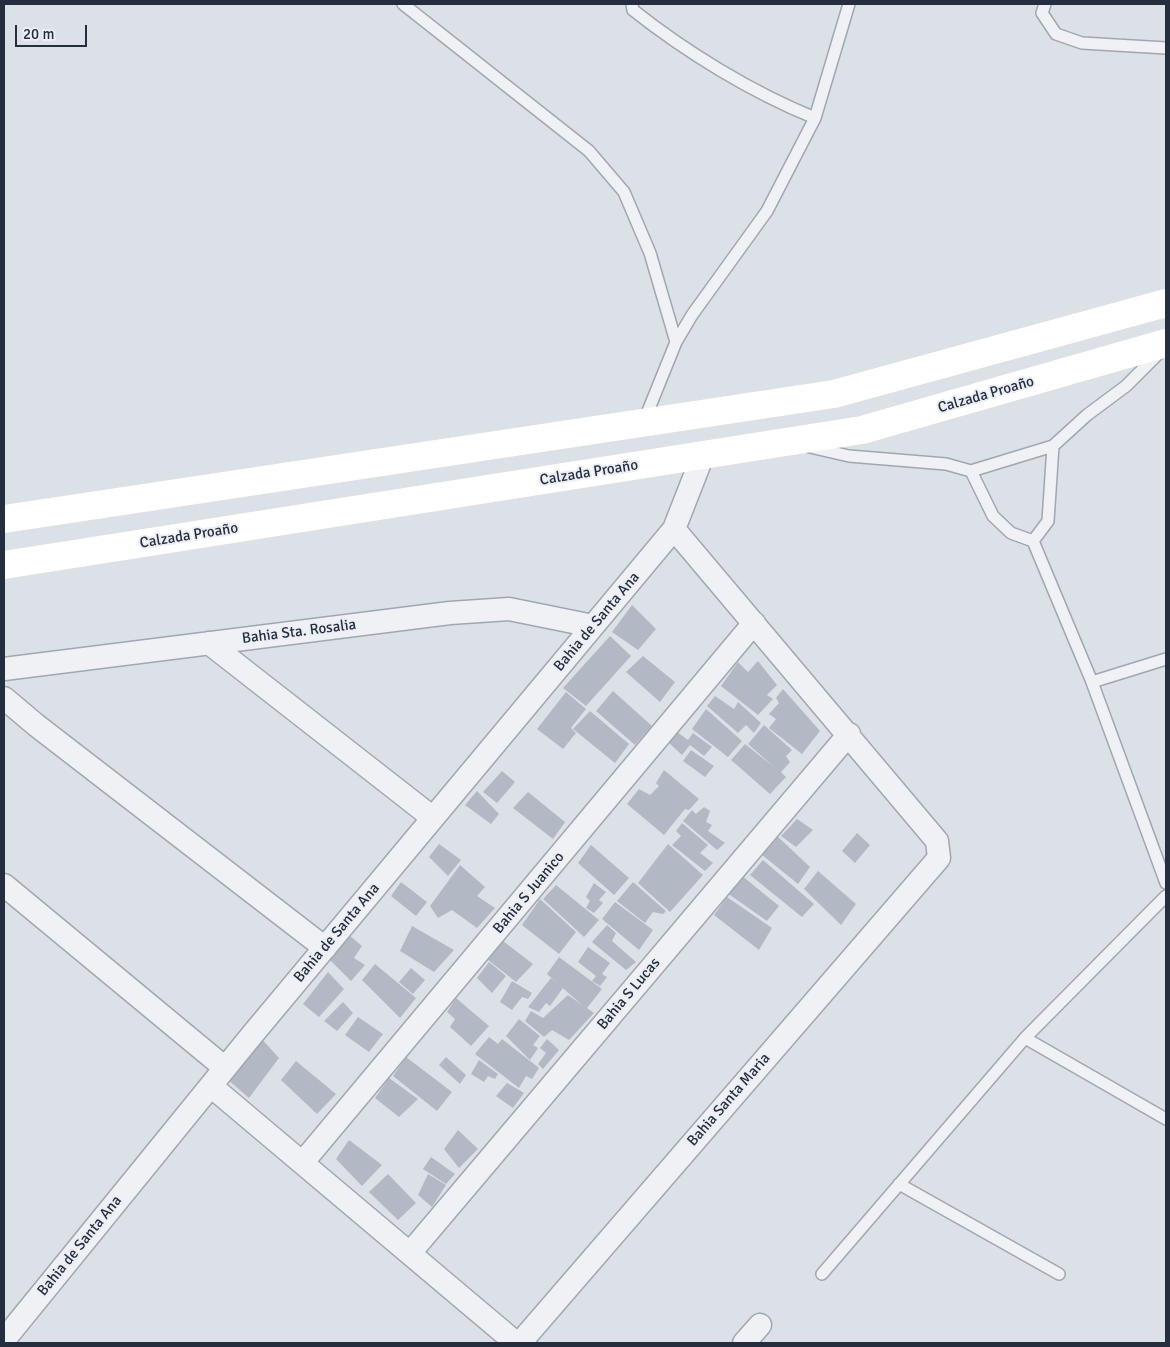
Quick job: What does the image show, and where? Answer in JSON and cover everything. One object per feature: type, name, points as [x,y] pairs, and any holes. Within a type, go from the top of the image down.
[{"type":"main road","points":[[4,519],[834,394],[1166,303]]},
{"type":"main road","name":"Calzada Proaño","points":[[4,565],[862,430],[1166,344]]},
{"type":"street","name":"Bahia de Santa Ana","points":[[4,1340],[225,1068],[674,529],[702,455]]},
{"type":"street","points":[[674,529],[849,734]]},
{"type":"street","name":"Bahia Sta. Rosalia","points":[[4,669],[450,613],[510,609],[593,626]]},
{"type":"street","name":"Bahia S Juanico","points":[[303,1162],[754,624]]},
{"type":"street","points":[[209,643],[433,818]]},
{"type":"street","points":[[4,698],[36,725],[325,948]]},
{"type":"street","name":"Bahia Santa Maria","points":[[518,1343],[939,858],[937,842],[849,734]]},
{"type":"street","name":"Bahia S Lucas","points":[[410,1253],[849,734]]},
{"type":"street","points":[[4,885],[225,1068]]},
{"type":"street","points":[[211,1086],[518,1343]]},
{"type":"street","points":[[744,1343],[760,1325]]},
{"type":"lane","points":[[402,4],[588,151],[624,192],[650,253],[676,342]]},
{"type":"lane","points":[[632,4],[633,10],[657,29],[772,100],[814,118]]},
{"type":"lane","points":[[643,423],[676,342],[692,315],[767,210],[814,118],[850,4]]},
{"type":"lane","points":[[1045,4],[1042,13],[1056,34],[1082,43],[1166,48]]},
{"type":"lane","points":[[788,442],[849,456],[946,464],[971,471],[1053,446],[1087,415],[1126,386],[1166,344]]},
{"type":"lane","points":[[1033,541],[1048,521],[1053,446]]},
{"type":"lane","points":[[971,471],[993,516],[1011,533],[1033,541],[1092,682],[1166,883]]},
{"type":"lane","points":[[1092,682],[1166,659]]},
{"type":"lane","points":[[822,1274],[1025,1038],[1166,896]]},
{"type":"lane","points":[[1025,1038],[1166,1119]]},
{"type":"lane","points":[[899,1184],[1059,1274]]},
{"type":"building","points":[[632,605],[656,629],[638,650],[612,632]]},
{"type":"building","points":[[610,636],[631,656],[586,706],[563,688]]},
{"type":"building","points":[[643,656],[675,682],[660,702],[626,672]]},
{"type":"building","points":[[758,661],[777,685],[767,695],[773,699],[758,715],[721,686],[738,662],[748,672]]},
{"type":"building","points":[[783,689],[820,731],[802,754],[769,728],[776,719],[769,714],[779,703],[776,698]]},
{"type":"building","points":[[613,691],[652,726],[635,745],[596,711]]},
{"type":"building","points":[[566,692],[586,709],[571,728],[576,733],[563,749],[537,729]]},
{"type":"building","points":[[715,696],[734,709],[738,702],[761,723],[754,733],[746,725],[738,733],[707,706]]},
{"type":"building","points":[[706,709],[742,741],[728,757],[692,729]]},
{"type":"building","points":[[590,711],[629,744],[615,763],[573,729]]},
{"type":"building","points":[[764,725],[792,750],[786,756],[790,762],[781,772],[786,777],[770,794],[731,760],[745,744],[774,767],[748,744]]},
{"type":"building","points":[[677,732],[688,740],[693,733],[712,747],[704,756],[690,745],[682,755],[668,742]]},
{"type":"building","points":[[691,750],[714,766],[705,777],[683,761]]},
{"type":"building","points":[[664,770],[699,799],[689,810],[685,809],[664,835],[627,804],[639,789],[650,795],[659,786],[656,783]]},
{"type":"building","points":[[502,771],[515,782],[497,803],[483,792]]},
{"type":"building","points":[[477,791],[499,814],[491,824],[465,805]]},
{"type":"building","points":[[528,792],[565,822],[553,839],[513,808]]},
{"type":"building","points":[[704,807],[710,811],[706,822],[712,825],[708,831],[725,843],[717,850],[683,821],[692,810],[696,814]]},
{"type":"building","points":[[797,819],[813,830],[796,847],[781,836]]},
{"type":"building","points":[[682,823],[708,845],[700,853],[713,863],[705,871],[672,845],[681,836],[676,831]]},
{"type":"building","points":[[857,833],[870,845],[855,863],[842,851]]},
{"type":"building","points":[[776,835],[810,867],[798,884],[761,854]]},
{"type":"building","points":[[439,844],[461,860],[448,876],[429,857]]},
{"type":"building","points":[[668,844],[703,875],[670,912],[638,883]]},
{"type":"building","points":[[591,845],[629,878],[614,895],[578,863]]},
{"type":"building","points":[[763,860],[814,904],[802,917],[750,875]]},
{"type":"building","points":[[460,865],[485,887],[477,896],[495,908],[477,928],[452,910],[438,918],[430,906]]},
{"type":"building","points":[[818,871],[856,904],[841,925],[804,889]]},
{"type":"building","points":[[741,875],[779,906],[767,921],[727,893]]},
{"type":"building","points":[[401,882],[427,902],[416,916],[391,896]]},
{"type":"building","points":[[633,882],[666,911],[663,914],[653,912],[645,923],[617,901]]},
{"type":"building","points":[[594,883],[606,892],[599,900],[603,903],[594,913],[586,908],[590,901],[586,897]]},
{"type":"building","points":[[556,885],[599,920],[584,937],[543,899]]},
{"type":"building","points":[[727,897],[772,928],[759,950],[714,915]]},
{"type":"building","points":[[540,899],[576,932],[559,954],[522,925]]},
{"type":"building","points":[[615,902],[653,930],[639,950],[602,919]]},
{"type":"building","points":[[607,925],[616,933],[612,941],[636,962],[626,970],[592,942]]},
{"type":"building","points":[[412,926],[454,950],[434,972],[400,951]]},
{"type":"building","points":[[349,935],[362,946],[354,958],[365,965],[351,981],[329,959]]},
{"type":"building","points":[[503,941],[533,964],[516,982],[487,959]]},
{"type":"building","points":[[588,947],[610,963],[602,974],[607,977],[600,986],[592,981],[596,976],[578,962]]},
{"type":"building","points":[[559,957],[602,989],[587,1008],[594,1013],[569,1040],[552,1030],[544,1037],[525,1021],[531,1011],[543,1018],[568,995],[582,1005],[547,974]]},
{"type":"building","points":[[489,962],[506,976],[492,993],[477,978]]},
{"type":"building","points":[[375,964],[416,998],[400,1018],[362,980]]},
{"type":"building","points":[[411,968],[425,980],[413,994],[399,982]]},
{"type":"building","points":[[328,972],[344,989],[319,1017],[303,1004]]},
{"type":"building","points":[[551,978],[563,988],[550,1006],[546,1003],[539,1012],[528,1007]]},
{"type":"building","points":[[512,981],[532,993],[528,999],[522,997],[512,1010],[500,1002]]},
{"type":"building","points":[[456,998],[489,1026],[471,1046],[450,1027],[455,1019],[447,1012]]},
{"type":"building","points":[[343,1002],[353,1013],[337,1031],[324,1021]]},
{"type":"building","points":[[358,1017],[383,1034],[369,1052],[345,1035]]},
{"type":"building","points":[[519,1019],[540,1036],[533,1045],[538,1048],[530,1060],[506,1036]]},
{"type":"building","points":[[259,1036],[279,1058],[249,1098],[226,1078]]},
{"type":"building","points":[[489,1037],[498,1044],[502,1039],[539,1068],[532,1079],[526,1076],[519,1088],[475,1054]]},
{"type":"building","points":[[547,1039],[559,1050],[543,1069],[538,1064],[546,1053],[540,1048]]},
{"type":"building","points":[[406,1057],[452,1092],[437,1111],[393,1076]]},
{"type":"building","points":[[446,1057],[466,1075],[460,1084],[439,1065]]},
{"type":"building","points":[[479,1060],[498,1074],[495,1079],[488,1076],[484,1082],[471,1074]]},
{"type":"building","points":[[296,1061],[336,1094],[317,1114],[281,1080]]},
{"type":"building","points":[[389,1078],[418,1099],[399,1117],[375,1098]]},
{"type":"building","points":[[507,1083],[524,1093],[513,1108],[496,1096]]},
{"type":"building","points":[[458,1130],[478,1149],[459,1168],[444,1149]]},
{"type":"building","points":[[349,1140],[382,1165],[362,1186],[336,1159]]},
{"type":"building","points":[[431,1157],[455,1174],[446,1184],[423,1169]]},
{"type":"building","points":[[388,1174],[416,1203],[398,1220],[369,1192]]},
{"type":"building","points":[[428,1174],[446,1185],[432,1207],[418,1195]]}]
